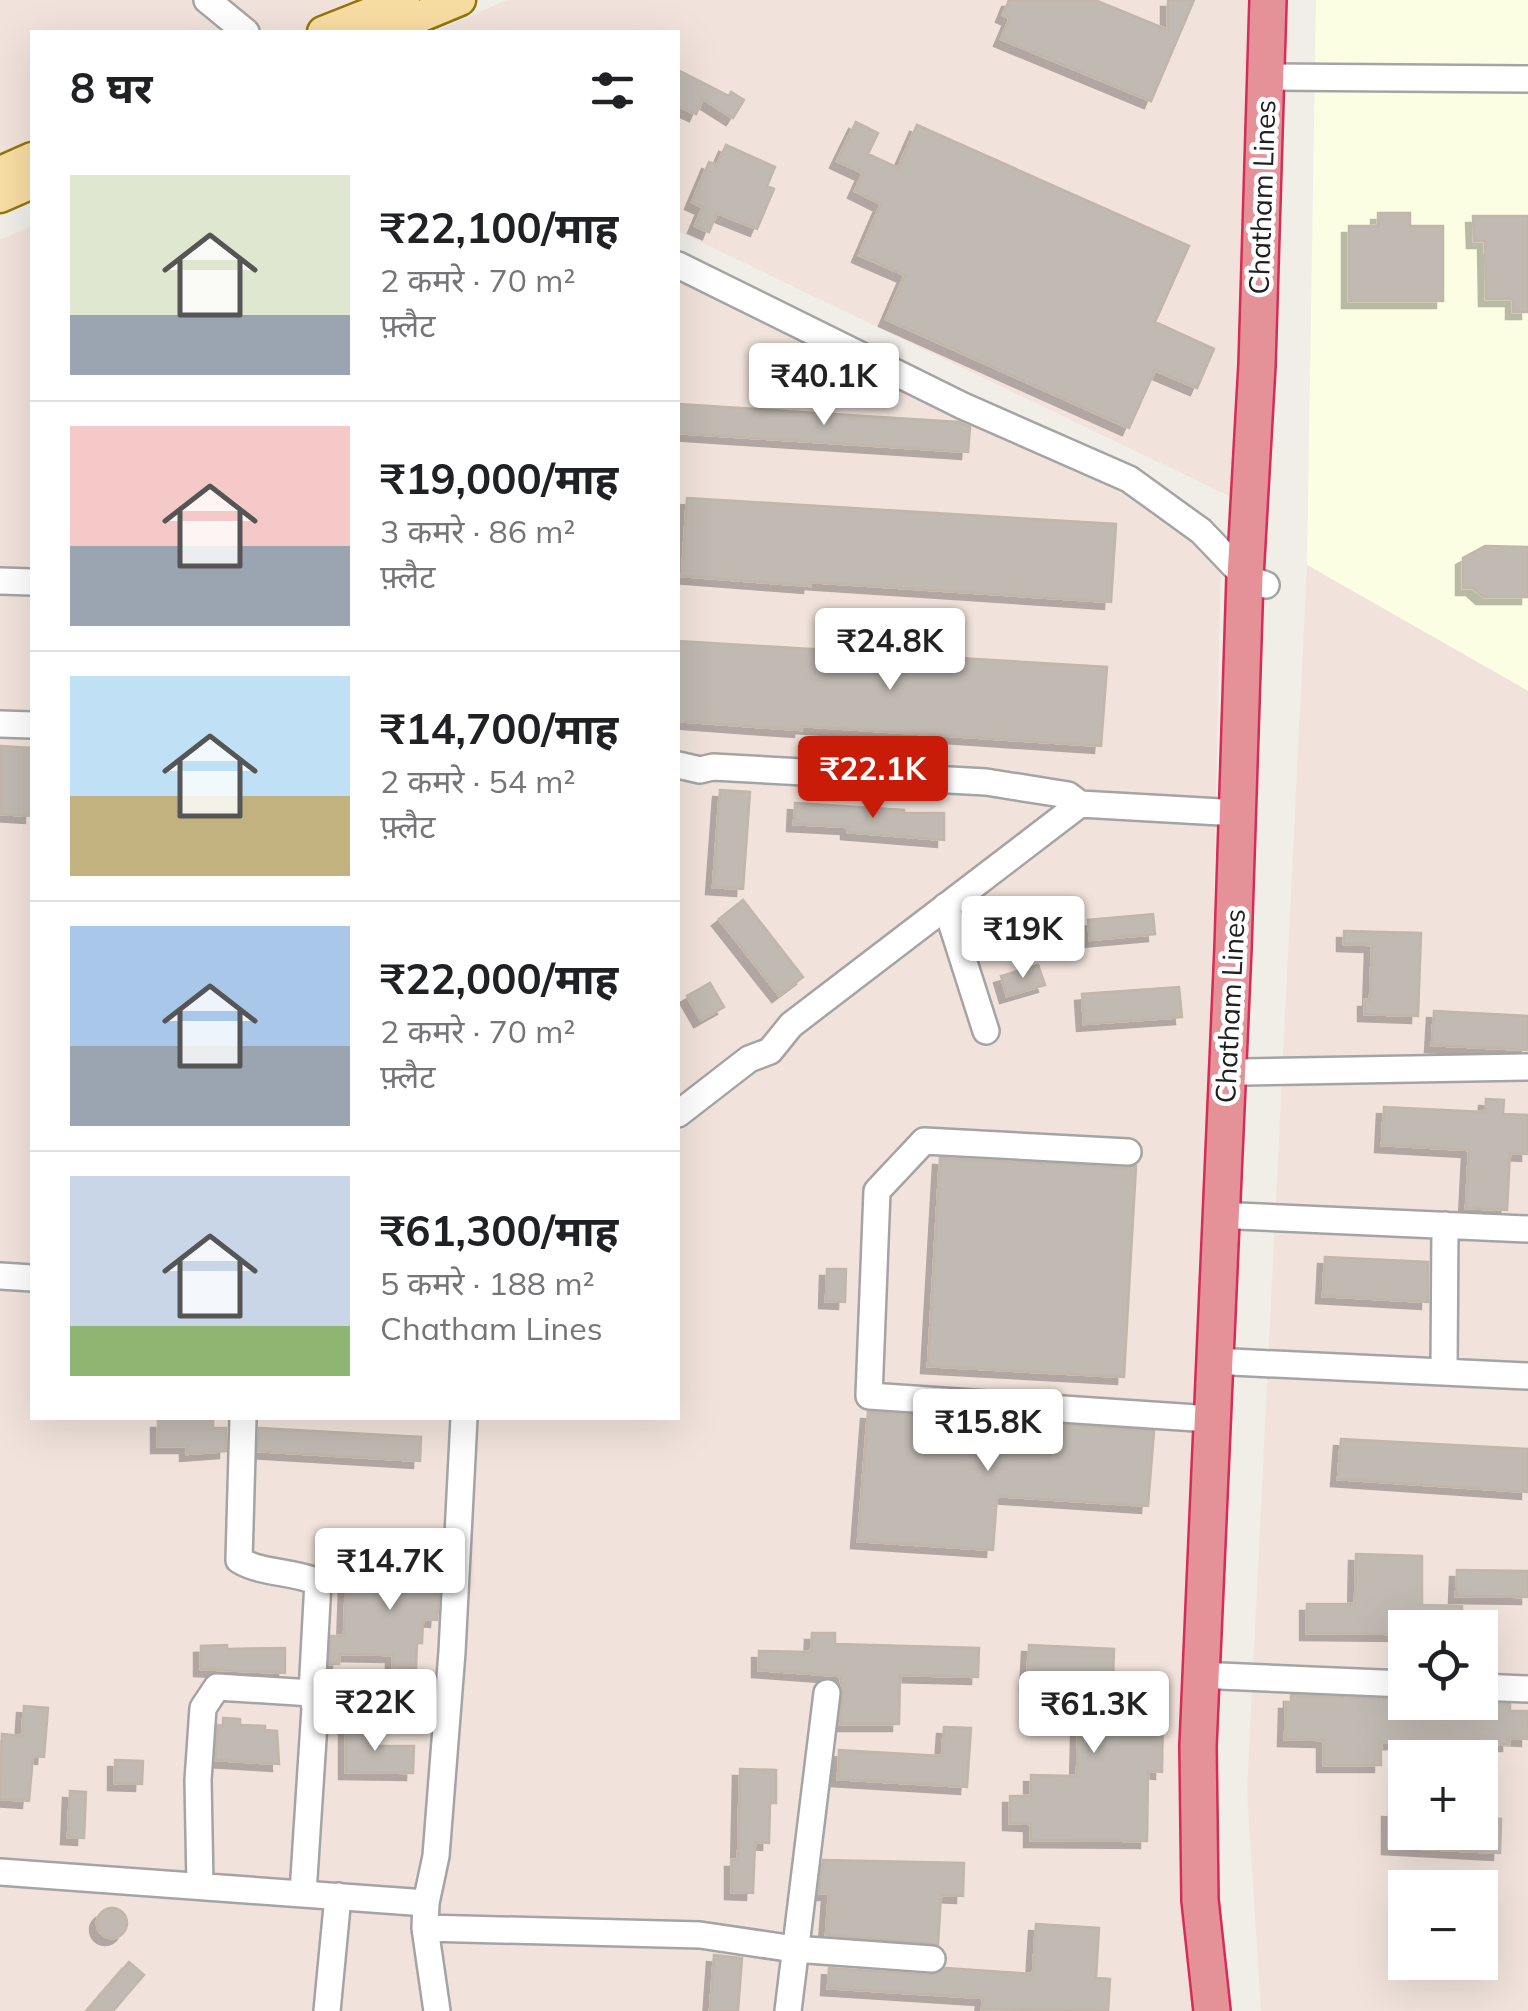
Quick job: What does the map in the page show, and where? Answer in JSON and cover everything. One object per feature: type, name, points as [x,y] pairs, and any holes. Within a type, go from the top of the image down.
[{"type":"highway","name":"Chatham Lines","points":[[1268,0],[1274,77]]},
{"type":"highway","name":"Chatham Lines","points":[[1232,2011],[1218,1858],[1220,1676],[1244,1072],[1274,77],[1284,0]]},
{"type":"highway","name":"Chatham Lines","points":[[1212,2011],[1200,1900],[1198,1746],[1238,812],[1256,581]]},
{"type":"main road","points":[[329,30],[404,0]]},
{"type":"main road","points":[[388,30],[460,0]]},
{"type":"main road","points":[[0,172],[30,159]]},
{"type":"main road","points":[[0,197],[30,184]]},
{"type":"street","points":[[207,0],[244,30]]},
{"type":"street","points":[[1274,77],[1528,79]]},
{"type":"street","points":[[680,266],[963,406],[1129,479],[1201,530],[1256,581]]},
{"type":"street","points":[[0,580],[30,582]]},
{"type":"street","points":[[0,724],[30,726]]},
{"type":"street","points":[[680,765],[700,770],[986,782],[1068,794],[1080,804],[1238,812]]},
{"type":"street","points":[[680,1112],[749,1059],[770,1051],[791,1025],[1080,804]]},
{"type":"street","points":[[946,906],[986,1031]]},
{"type":"street","points":[[1244,1072],[1528,1067]]},
{"type":"street","points":[[1128,1152],[924,1141],[876,1191],[869,1396],[1211,1420]]},
{"type":"street","points":[[1238,1216],[1528,1229]]},
{"type":"street","points":[[1444,1225],[1444,1372]]},
{"type":"street","points":[[0,1276],[30,1278]]},
{"type":"street","points":[[1232,1362],[1528,1376]]},
{"type":"street","points":[[243,1420],[239,1560],[248,1566],[301,1575],[318,1582],[312,1693],[315,1708],[303,1893]]},
{"type":"street","points":[[437,2011],[426,1916],[436,1856],[452,1652],[464,1420]]},
{"type":"street","points":[[1220,1676],[1388,1683]]},
{"type":"street","points":[[200,1886],[198,1780],[203,1708],[216,1687],[312,1693]]},
{"type":"street","points":[[1498,1687],[1528,1688]]},
{"type":"street","points":[[788,2011],[827,1693]]},
{"type":"street","points":[[0,1872],[338,1896],[426,1916],[700,1935],[794,1949],[932,1959]]},
{"type":"street","points":[[327,2011],[338,1896]]},
{"type":"shaded area","points":[[0,0],[379,0],[309,30],[30,30],[30,152],[0,165]]},
{"type":"shaded area","points":[[507,0],[1256,0],[1247,489],[1229,496],[680,232],[680,30],[439,30]]},
{"type":"shaded area","points":[[1316,0],[1528,0],[1528,691],[1307,565]]},
{"type":"shaded area","points":[[30,227],[30,1420],[680,1420],[680,265],[1176,496],[1221,562],[1194,1831],[1214,2011],[0,2011],[0,240]]},
{"type":"shaded area","points":[[1307,565],[1528,691],[1528,2011],[1261,2011],[1247,1792]]},
{"type":"building","points":[[1009,0],[1095,0],[1168,30],[1168,0],[1194,0],[1151,101],[1001,39],[1010,18],[1003,15]]},
{"type":"building","points":[[680,71],[744,100],[733,118],[703,99],[696,114],[680,107]]},
{"type":"building","points":[[856,122],[878,133],[868,154],[898,168],[917,125],[1189,246],[1155,322],[1214,349],[1197,388],[1155,370],[1129,428],[886,319],[905,275],[859,255],[881,204],[855,191],[863,173],[837,161]]},
{"type":"building","points":[[726,145],[775,167],[767,186],[774,189],[757,229],[717,213],[709,232],[695,226],[703,207],[692,202],[709,162],[717,165]]},
{"type":"building","points":[[1378,213],[1410,213],[1410,226],[1443,226],[1443,301],[1349,301],[1349,226],[1378,226]]},
{"type":"building","points":[[1473,216],[1528,216],[1528,312],[1513,312],[1513,299],[1486,299],[1485,241],[1474,241]]},
{"type":"building","points":[[680,404],[959,422],[970,427],[968,452],[680,433]]},
{"type":"building","points":[[687,498],[1116,524],[1111,602],[682,576]]},
{"type":"building","points":[[1485,546],[1528,547],[1528,597],[1483,597],[1473,588],[1463,588],[1463,558]]},
{"type":"building","points":[[680,641],[1107,667],[1101,746],[801,726],[801,730],[680,721]]},
{"type":"building","points":[[1,746],[30,748],[30,816],[0,814]]},
{"type":"building","points":[[720,790],[750,792],[743,889],[713,887]]},
{"type":"building","points":[[795,803],[944,813],[944,840],[794,824]]},
{"type":"building","points":[[743,900],[803,977],[779,995],[719,919]]},
{"type":"building","points":[[1153,914],[1155,934],[1090,940],[1088,920]]},
{"type":"building","points":[[1344,931],[1421,933],[1418,1016],[1365,1014],[1365,1000],[1370,1000],[1372,945],[1344,944]]},
{"type":"building","points":[[1038,965],[1045,985],[1007,996],[1001,976]]},
{"type":"building","points":[[710,983],[724,1007],[701,1020],[687,996]]},
{"type":"building","points":[[1179,987],[1182,1017],[1084,1024],[1082,994]]},
{"type":"building","points":[[1434,1011],[1528,1016],[1528,1050],[1432,1045]]},
{"type":"building","points":[[1486,1099],[1504,1100],[1503,1114],[1528,1115],[1528,1154],[1510,1153],[1507,1210],[1466,1208],[1469,1150],[1382,1145],[1384,1107],[1485,1112]]},
{"type":"building","points":[[940,1158],[1136,1166],[1124,1377],[928,1366]]},
{"type":"building","points":[[1325,1257],[1428,1262],[1428,1302],[1323,1296]]},
{"type":"building","points":[[827,1269],[846,1269],[845,1302],[826,1301]]},
{"type":"building","points":[[868,1412],[1154,1431],[1148,1506],[997,1496],[993,1550],[858,1541]]},
{"type":"building","points":[[158,1421],[213,1421],[213,1428],[226,1428],[226,1451],[187,1454],[187,1446],[158,1446]]},
{"type":"building","points":[[259,1428],[421,1437],[420,1461],[258,1451]]},
{"type":"building","points":[[1341,1439],[1528,1449],[1528,1492],[1338,1479]]},
{"type":"building","points":[[423,1552],[441,1553],[439,1595],[437,1620],[423,1619],[416,1668],[393,1667],[393,1655],[339,1654],[339,1664],[330,1664],[331,1636],[344,1636],[346,1582],[389,1583],[390,1565],[422,1567]]},
{"type":"building","points":[[1356,1554],[1422,1556],[1422,1605],[1462,1606],[1462,1610],[1388,1610],[1388,1634],[1307,1633],[1307,1604],[1355,1604]]},
{"type":"building","points":[[1457,1570],[1528,1571],[1528,1597],[1456,1596]]},
{"type":"building","points":[[812,1633],[835,1633],[835,1644],[979,1648],[978,1677],[900,1675],[899,1724],[840,1724],[840,1676],[759,1670],[759,1651],[811,1652]]},
{"type":"building","points":[[227,1645],[227,1649],[285,1648],[285,1673],[201,1669],[201,1646]]},
{"type":"building","points":[[1029,1645],[1114,1649],[1112,1702],[1163,1703],[1162,1772],[1148,1771],[1147,1841],[1031,1840],[1031,1824],[1010,1823],[1010,1796],[1031,1796],[1031,1775],[1077,1776],[1079,1685],[1027,1683]]},
{"type":"building","points":[[1291,1695],[1388,1699],[1388,1720],[1498,1720],[1498,1704],[1510,1704],[1510,1711],[1528,1711],[1528,1739],[1509,1738],[1509,1744],[1498,1744],[1498,1740],[1388,1740],[1381,1742],[1381,1765],[1324,1765],[1324,1740],[1285,1739],[1286,1702],[1291,1702]]},
{"type":"building","points":[[24,1706],[48,1708],[44,1757],[33,1756],[29,1801],[0,1799],[2,1734],[22,1736]]},
{"type":"building","points":[[223,1718],[240,1719],[240,1725],[265,1726],[265,1730],[277,1731],[279,1764],[216,1760],[218,1726],[223,1726]]},
{"type":"building","points":[[346,1723],[368,1723],[368,1746],[414,1746],[413,1773],[346,1772]]},
{"type":"building","points":[[944,1727],[971,1728],[967,1787],[838,1779],[839,1750],[942,1756]]},
{"type":"building","points":[[115,1760],[143,1761],[142,1784],[115,1783]]},
{"type":"building","points":[[740,1769],[776,1770],[776,1803],[770,1803],[769,1843],[755,1842],[753,1893],[732,1892],[732,1860],[738,1860]]},
{"type":"building","points":[[70,1791],[86,1792],[84,1838],[68,1837]]},
{"type":"building","points":[[1501,1819],[1500,1853],[1444,1850],[1498,1850]]},
{"type":"building","points":[[823,1860],[964,1863],[963,1896],[941,1895],[938,1944],[826,1935],[829,1893],[819,1893]]},
{"type":"building","points":[[112,1908],[123,1912],[127,1923],[123,1934],[112,1938],[101,1934],[97,1923],[101,1912]]},
{"type":"building","points":[[1036,1924],[1099,1928],[1096,1978],[1110,1979],[1108,2011],[982,2009],[983,1998],[828,1988],[829,1968],[931,1975],[946,1968],[1033,1974]]},
{"type":"building","points":[[714,1955],[742,1958],[738,2011],[710,2011]]},
{"type":"building","points":[[129,1962],[144,1975],[113,2011],[87,2011]]}]
